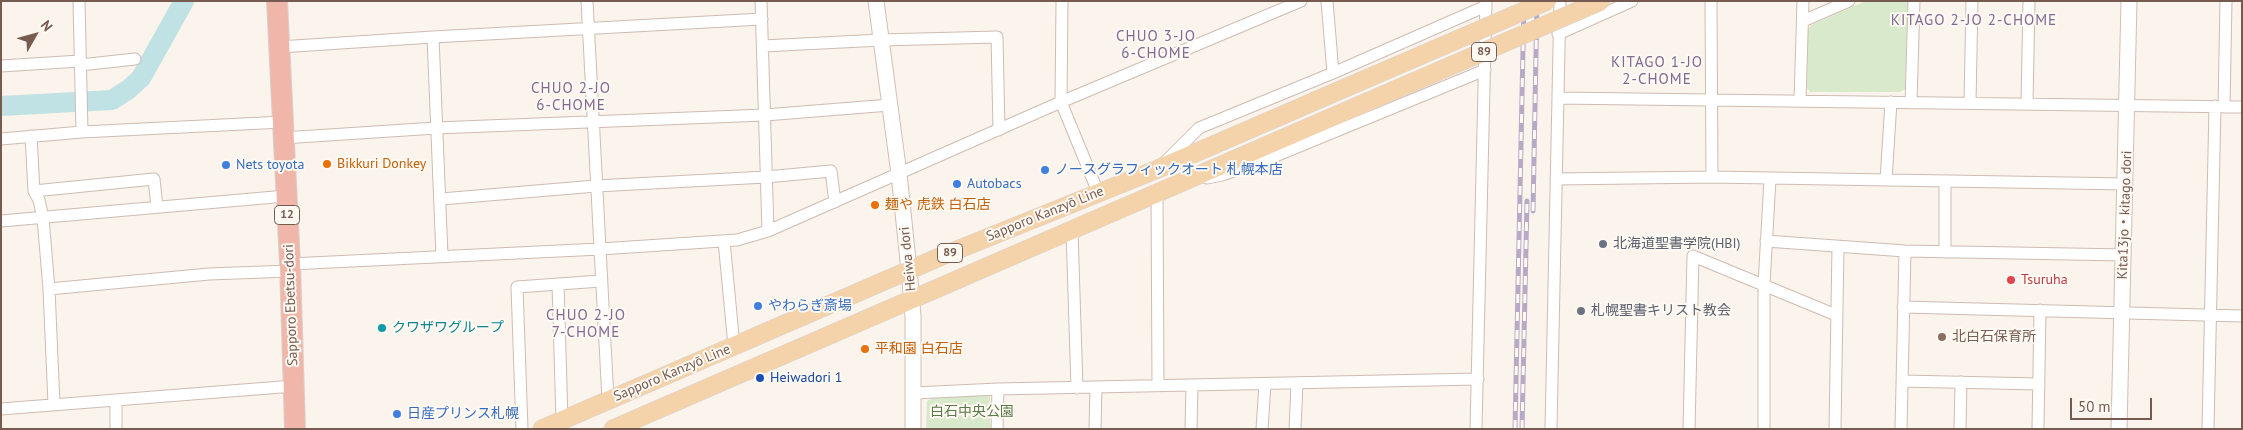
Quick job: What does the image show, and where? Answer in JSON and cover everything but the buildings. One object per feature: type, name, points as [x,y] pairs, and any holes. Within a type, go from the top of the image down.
[{"type":"highway","name":"Sapporo Ebetsu-dori","points":[[277,1],[290,267],[295,429]]},
{"type":"main road","name":"Sapporo Kanzyō Line","points":[[542,429],[910,270],[1158,169],[1547,1]]},
{"type":"main road","name":"Sapporo Kanzyō Line","points":[[613,429],[1072,232],[1176,184],[1601,1]]},
{"type":"street","points":[[79,1],[82,132]]},
{"type":"street","points":[[587,1],[608,400]]},
{"type":"street","points":[[761,1],[768,231]]},
{"type":"street","name":"Heiwa dori","points":[[876,1],[910,270],[914,393],[913,429]]},
{"type":"street","points":[[1062,1],[1061,102],[1098,192]]},
{"type":"street","points":[[49,288],[442,256],[600,249],[737,240],[768,231],[1061,102],[1301,1]]},
{"type":"street","points":[[1327,1],[1333,73]]},
{"type":"street","points":[[1551,429],[1560,1]]},
{"type":"street","points":[[1558,34],[1632,1]]},
{"type":"street","points":[[1711,1],[1712,178]]},
{"type":"street","points":[[1800,101],[1803,1]]},
{"type":"street","points":[[1803,21],[1849,1]]},
{"type":"street","points":[[1911,102],[1914,1]]},
{"type":"street","points":[[1970,103],[1972,1]]},
{"type":"street","points":[[2027,104],[2029,1]]},
{"type":"street","name":"Kita13jo・kitago dori","points":[[2120,429],[2121,314],[2125,255],[2130,1]]},
{"type":"street","points":[[2208,429],[2210,316],[2226,1]]},
{"type":"street","points":[[1158,169],[1200,128],[1333,73],[1486,4],[1476,429]]},
{"type":"street","points":[[279,48],[433,37],[762,19]]},
{"type":"street","points":[[433,37],[442,256]]},
{"type":"street","points":[[762,46],[997,37],[999,130]]},
{"type":"street","points":[[1,66],[135,59]]},
{"type":"street","points":[[1176,184],[1222,175],[1273,157],[1484,70]]},
{"type":"street","points":[[1558,98],[2242,106]]},
{"type":"street","points":[[1886,180],[1890,102]]},
{"type":"street","points":[[1,139],[82,132],[436,128],[593,122],[764,115],[890,105]]},
{"type":"street","points":[[32,136],[34,192],[39,200],[42,218],[49,288],[54,404]]},
{"type":"street","points":[[441,199],[596,186],[766,177],[831,171],[836,202]]},
{"type":"street","points":[[1556,179],[1770,178],[2126,184]]},
{"type":"street","points":[[1764,429],[1764,285],[1770,178]]},
{"type":"street","points":[[34,192],[154,179],[157,207]]},
{"type":"street","points":[[1945,181],[1945,252]]},
{"type":"street","points":[[1157,193],[1158,385]]},
{"type":"street","points":[[1,221],[286,196]]},
{"type":"street","points":[[1072,232],[1077,388]]},
{"type":"street","points":[[724,241],[734,346]]},
{"type":"street","points":[[1766,241],[1905,251],[2125,255]]},
{"type":"street","points":[[1835,429],[1838,247]]},
{"type":"street","points":[[1901,429],[1905,251]]},
{"type":"street","points":[[1689,429],[1693,256],[1836,315]]},
{"type":"street","points":[[522,429],[517,287],[601,281]]},
{"type":"street","points":[[558,284],[562,420]]},
{"type":"street","points":[[1903,307],[2242,316]]},
{"type":"street","points":[[2038,429],[2040,310]]},
{"type":"street","points":[[914,393],[1158,385],[1478,379]]},
{"type":"street","points":[[1902,381],[2039,384]]},
{"type":"street","points":[[1960,382],[1960,429]]},
{"type":"street","points":[[1295,429],[1297,383]]},
{"type":"street","points":[[1262,429],[1265,384]]},
{"type":"street","points":[[1191,429],[1192,385]]},
{"type":"street","points":[[1,409],[294,386]]},
{"type":"street","points":[[1094,429],[1096,387]]},
{"type":"street","points":[[997,429],[998,389]]},
{"type":"street","points":[[116,400],[116,429]]},
{"type":"green space","points":[[1866,1],[1908,1],[1905,89],[1900,92],[1810,92],[1807,88],[1808,30],[1811,25]]},
{"type":"green space","name":"白石中央公園","points":[[990,395],[990,429],[926,429],[927,401],[935,397]]},
{"type":"waterway","points":[[1,106],[112,100],[129,89],[141,78],[184,1]]},
{"type":"railway","points":[[1515,429],[1524,1]]},
{"type":"railway","points":[[1533,211],[1537,1]]},
{"type":"railway","points":[[1522,429],[1527,201]]},
{"type":"place","name":"Bikkuri Donkey","points":[[327,164]]},
{"type":"place","name":"Nets toyota","points":[[226,165]]},
{"type":"place","name":"ノースグラフィックオート 札幌本店","points":[[1045,170]]},
{"type":"place","name":"Autobacs","points":[[957,184]]},
{"type":"place","name":"麺や 虎鉄 白石店","points":[[875,205]]},
{"type":"place","name":"北海道聖書学院(HBI)","points":[[1603,244]]},
{"type":"place","name":"Tsuruha","points":[[2011,280]]},
{"type":"place","name":"やわらぎ斎場","points":[[758,306]]},
{"type":"place","name":"札幌聖書キリスト教会","points":[[1581,311]]},
{"type":"place","name":"クワザワグループ","points":[[382,328]]},
{"type":"place","name":"北白石保育所","points":[[1942,337]]},
{"type":"place","name":"平和園 白石店","points":[[865,349]]},
{"type":"place","name":"Heiwadori 1","points":[[760,378]]},
{"type":"place","name":"日産プリンス札幌","points":[[397,414]]},
{"type":"district","name":"KITAGO 2-JO 2-CHOME","points":[[1974,21]]},
{"type":"district","name":"CHUO 3-JO 6-CHOME","points":[[1156,46]]},
{"type":"district","name":"KITAGO 1-JO 2-CHOME","points":[[1657,72]]},
{"type":"district","name":"CHUO 2-JO 6-CHOME","points":[[571,98]]},
{"type":"district","name":"CHUO 2-JO 7-CHOME","points":[[586,324]]}]
